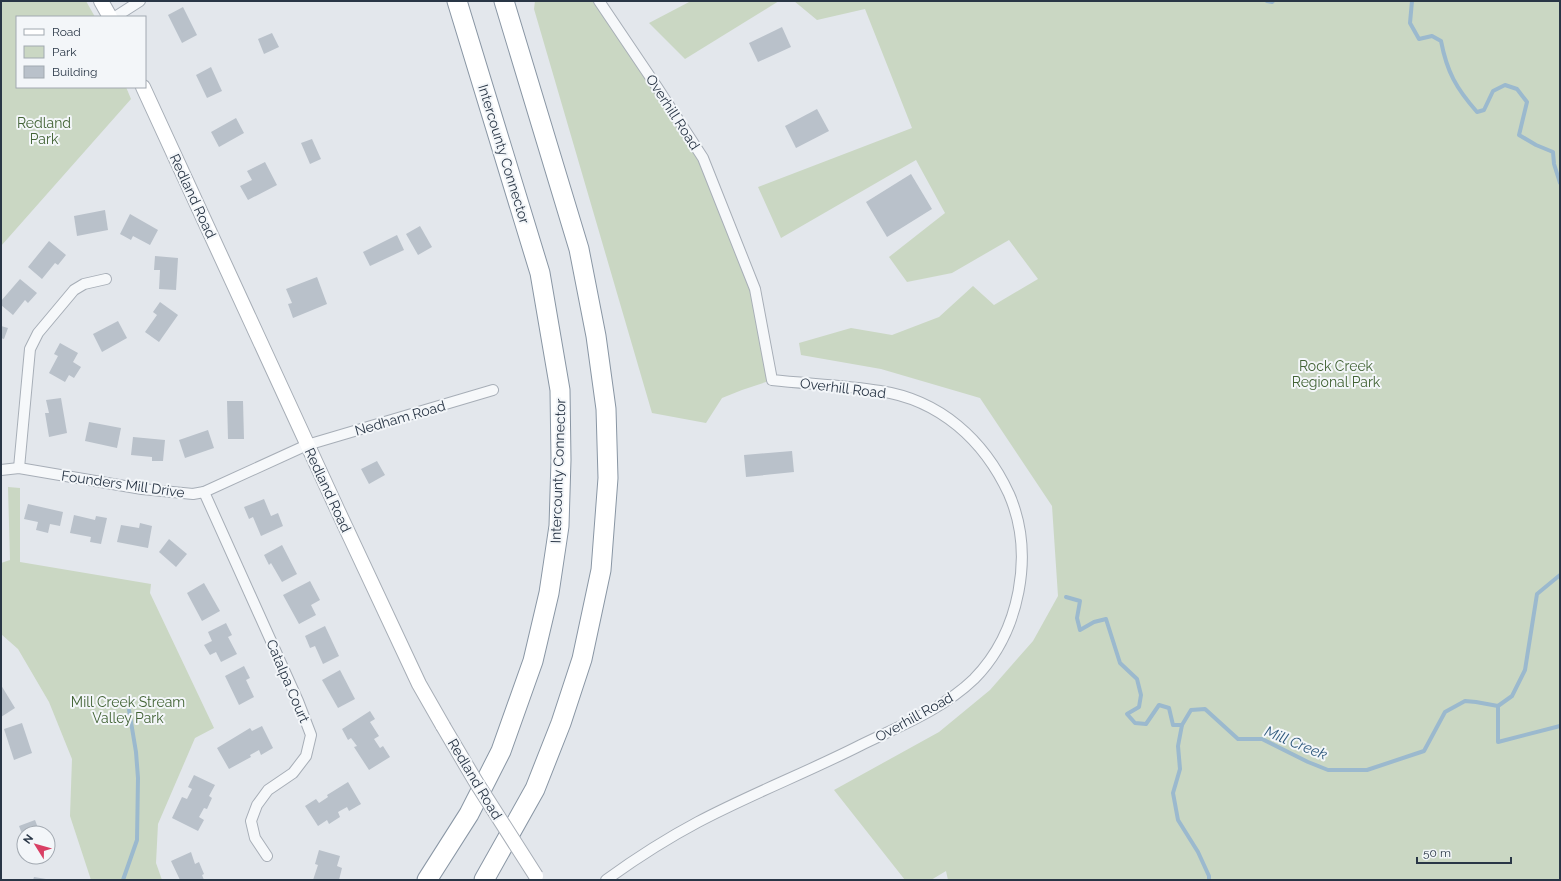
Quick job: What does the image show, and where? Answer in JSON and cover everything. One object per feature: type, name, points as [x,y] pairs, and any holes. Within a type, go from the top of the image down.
[{"type":"highway","name":"Intercounty Connector","points":[[427,880],[469,814],[501,751],[533,661],[549,593],[559,526],[561,460],[560,390],[540,273],[457,1]]},
{"type":"highway","points":[[484,880],[536,789],[562,722],[582,659],[601,570],[608,478],[606,409],[596,336],[579,249],[504,1]]},
{"type":"main road","points":[[101,1],[109,16]]},
{"type":"main road","name":"Redland Road","points":[[143,88],[307,445],[419,684],[484,795],[538,878]]},
{"type":"street","points":[[117,16],[140,1]]},
{"type":"street","name":"Overhill Road","points":[[599,1],[703,158],[755,289],[772,380],[882,391],[910,399],[930,408],[954,422],[967,432],[994,465],[1013,503],[1021,541],[1020,582],[1010,623],[1000,644],[989,661],[960,691],[925,714],[846,753],[698,822],[632,861],[606,880]]},
{"type":"street","points":[[19,468],[30,349],[38,333],[74,290],[84,284],[106,279]]},
{"type":"street","name":"Nedham Road","points":[[307,445],[492,390]]},
{"type":"street","name":"Founders Mill Drive","points":[[1,470],[19,468],[142,489],[193,494],[204,492],[307,445]]},
{"type":"street","name":"Catalpa Court","points":[[204,492],[298,701],[311,735],[306,756],[293,773],[268,790],[257,805],[251,821],[255,838],[267,856]]},
{"type":"green space","name":"Redland Park","points":[[1,1],[86,1],[94,16],[16,16],[16,88],[126,88],[131,99],[1,246]]},
{"type":"green space","points":[[535,1],[599,1],[703,158],[755,289],[772,380],[722,398],[706,423],[652,413],[534,9]]},
{"type":"green space","points":[[691,1],[779,1],[685,59],[649,23]]},
{"type":"green space","name":"Rock Creek Regional Park","points":[[794,1],[1560,1],[1560,880],[948,880],[946,871],[931,880],[905,880],[834,790],[939,732],[990,690],[1033,641],[1058,596],[1052,506],[980,398],[881,369],[801,355],[799,343],[851,328],[892,335],[939,317],[973,286],[994,305],[1038,279],[1009,240],[952,273],[907,282],[889,257],[945,213],[916,160],[781,238],[758,187],[912,128],[865,9],[817,20]]},
{"type":"green space","name":"Mill Creek Stream Valley Park","points":[[8,487],[20,488],[20,562],[151,584],[150,593],[214,728],[195,738],[158,824],[156,863],[162,880],[91,880],[70,816],[72,759],[49,702],[18,649],[1,634],[1,563],[10,560]]},
{"type":"building","points":[[183,7],[197,35],[182,43],[168,15]]},
{"type":"building","points":[[782,27],[791,47],[758,62],[749,43]]},
{"type":"building","points":[[272,33],[279,47],[264,54],[258,39]]},
{"type":"building","points":[[211,67],[222,91],[207,98],[196,75]]},
{"type":"building","points":[[817,109],[829,131],[796,148],[785,126]]},
{"type":"building","points":[[236,118],[244,133],[219,147],[211,132]]},
{"type":"building","points":[[312,139],[321,159],[310,164],[301,143]]},
{"type":"building","points":[[265,162],[277,185],[248,200],[240,186],[252,180],[247,171]]},
{"type":"building","points":[[911,174],[932,209],[887,237],[866,202]]},
{"type":"building","points":[[105,210],[108,230],[77,236],[74,216]]},
{"type":"building","points":[[130,214],[158,230],[150,245],[133,236],[131,240],[120,234]]},
{"type":"building","points":[[420,226],[432,247],[418,255],[406,234]]},
{"type":"building","points":[[397,235],[404,250],[370,266],[363,252]]},
{"type":"building","points":[[49,241],[66,255],[58,265],[55,263],[42,279],[28,267]]},
{"type":"building","points":[[155,256],[178,258],[176,290],[159,289],[160,270],[154,270]]},
{"type":"building","points":[[317,277],[327,304],[293,318],[288,304],[292,303],[286,289]]},
{"type":"building","points":[[20,279],[37,293],[28,303],[25,300],[13,315],[1,305],[1,301]]},
{"type":"building","points":[[160,302],[178,315],[159,342],[145,332],[157,315],[153,312]]},
{"type":"building","points":[[118,321],[127,338],[102,352],[93,334]]},
{"type":"building","points":[[1,326],[8,328],[4,339],[1,338]]},
{"type":"building","points":[[60,343],[78,353],[73,362],[81,367],[74,378],[69,375],[65,382],[49,373],[58,356],[54,354]]},
{"type":"building","points":[[61,398],[67,433],[49,437],[45,413],[49,413],[46,400]]},
{"type":"building","points":[[227,401],[243,401],[244,439],[228,439]]},
{"type":"building","points":[[89,422],[121,428],[117,448],[85,441]]},
{"type":"building","points":[[208,430],[214,448],[185,458],[179,440]]},
{"type":"building","points":[[133,437],[165,440],[163,461],[152,461],[152,457],[131,455]]},
{"type":"building","points":[[792,451],[794,472],[746,477],[744,455]]},
{"type":"building","points":[[377,461],[385,475],[369,484],[361,469]]},
{"type":"building","points":[[264,499],[271,516],[278,513],[283,526],[261,536],[253,517],[249,519],[244,507]]},
{"type":"building","points":[[28,504],[63,512],[60,526],[50,524],[48,533],[36,530],[38,522],[24,519]]},
{"type":"building","points":[[74,515],[95,520],[96,516],[107,518],[101,544],[90,542],[91,537],[70,533]]},
{"type":"building","points":[[140,523],[152,526],[148,548],[117,542],[121,525],[139,528]]},
{"type":"building","points":[[169,539],[187,554],[176,567],[159,552]]},
{"type":"building","points":[[282,545],[297,574],[282,582],[271,563],[269,565],[264,555]]},
{"type":"building","points":[[310,581],[320,600],[311,605],[316,615],[299,624],[283,595]]},
{"type":"building","points":[[204,583],[220,611],[202,621],[187,593]]},
{"type":"building","points":[[226,623],[232,635],[228,637],[237,654],[221,662],[216,652],[210,655],[204,645],[212,641],[208,632]]},
{"type":"building","points":[[325,626],[339,656],[323,664],[315,646],[310,648],[305,636]]},
{"type":"building","points":[[244,666],[250,678],[246,680],[254,697],[239,705],[225,676]]},
{"type":"building","points":[[340,670],[355,699],[338,708],[322,680]]},
{"type":"building","points":[[1,685],[15,708],[1,717]]},
{"type":"building","points":[[370,711],[375,719],[370,722],[379,736],[374,739],[380,748],[383,746],[390,757],[369,770],[354,747],[357,746],[351,738],[348,740],[342,729]]},
{"type":"building","points":[[22,723],[32,753],[14,760],[4,729]]},
{"type":"building","points":[[262,726],[273,748],[261,755],[259,750],[250,755],[251,757],[229,769],[217,748],[250,728],[252,731]]},
{"type":"building","points":[[194,775],[215,785],[209,796],[212,798],[207,809],[204,808],[199,817],[204,820],[198,831],[172,818],[182,797],[187,799],[192,789],[188,787]]},
{"type":"building","points":[[348,782],[361,804],[349,811],[347,807],[338,812],[340,817],[329,824],[327,820],[318,826],[305,806],[316,799],[319,803],[328,797],[327,795]]},
{"type":"building","points":[[35,820],[37,825],[22,825]]},
{"type":"building","points":[[319,850],[340,856],[337,866],[342,868],[339,880],[313,880],[318,865],[315,864]]},
{"type":"building","points":[[191,852],[195,864],[199,862],[204,874],[202,875],[204,880],[180,880],[171,861]]},
{"type":"building","points":[[34,877],[46,879],[46,880],[33,880]]},
{"type":"waterway","points":[[1267,1],[1273,1]]},
{"type":"waterway","points":[[1412,1],[1410,23],[1419,39],[1432,36],[1441,41],[1446,62],[1453,79],[1463,95],[1477,112],[1484,110],[1493,91],[1505,85],[1517,89],[1527,102],[1519,135],[1536,145],[1553,152],[1554,164],[1560,183]]},
{"type":"waterway","name":"Mill Creek","points":[[1209,880],[1209,876],[1198,852],[1178,820],[1173,793],[1180,769],[1178,746],[1182,725],[1191,710],[1205,709],[1238,739],[1262,739],[1308,762],[1328,770],[1367,770],[1424,751],[1445,712],[1465,701],[1498,706],[1512,696],[1525,670],[1537,594],[1560,575]]},
{"type":"waterway","points":[[1066,597],[1080,601],[1077,618],[1080,630],[1094,622],[1106,619],[1120,663],[1137,679],[1141,695],[1139,707],[1127,714],[1135,723],[1146,724],[1159,705],[1169,708],[1173,725],[1182,725]]},
{"type":"waterway","points":[[1498,706],[1498,742],[1560,726]]},
{"type":"waterway","points":[[123,880],[137,840],[138,778],[136,752],[129,710]]}]
